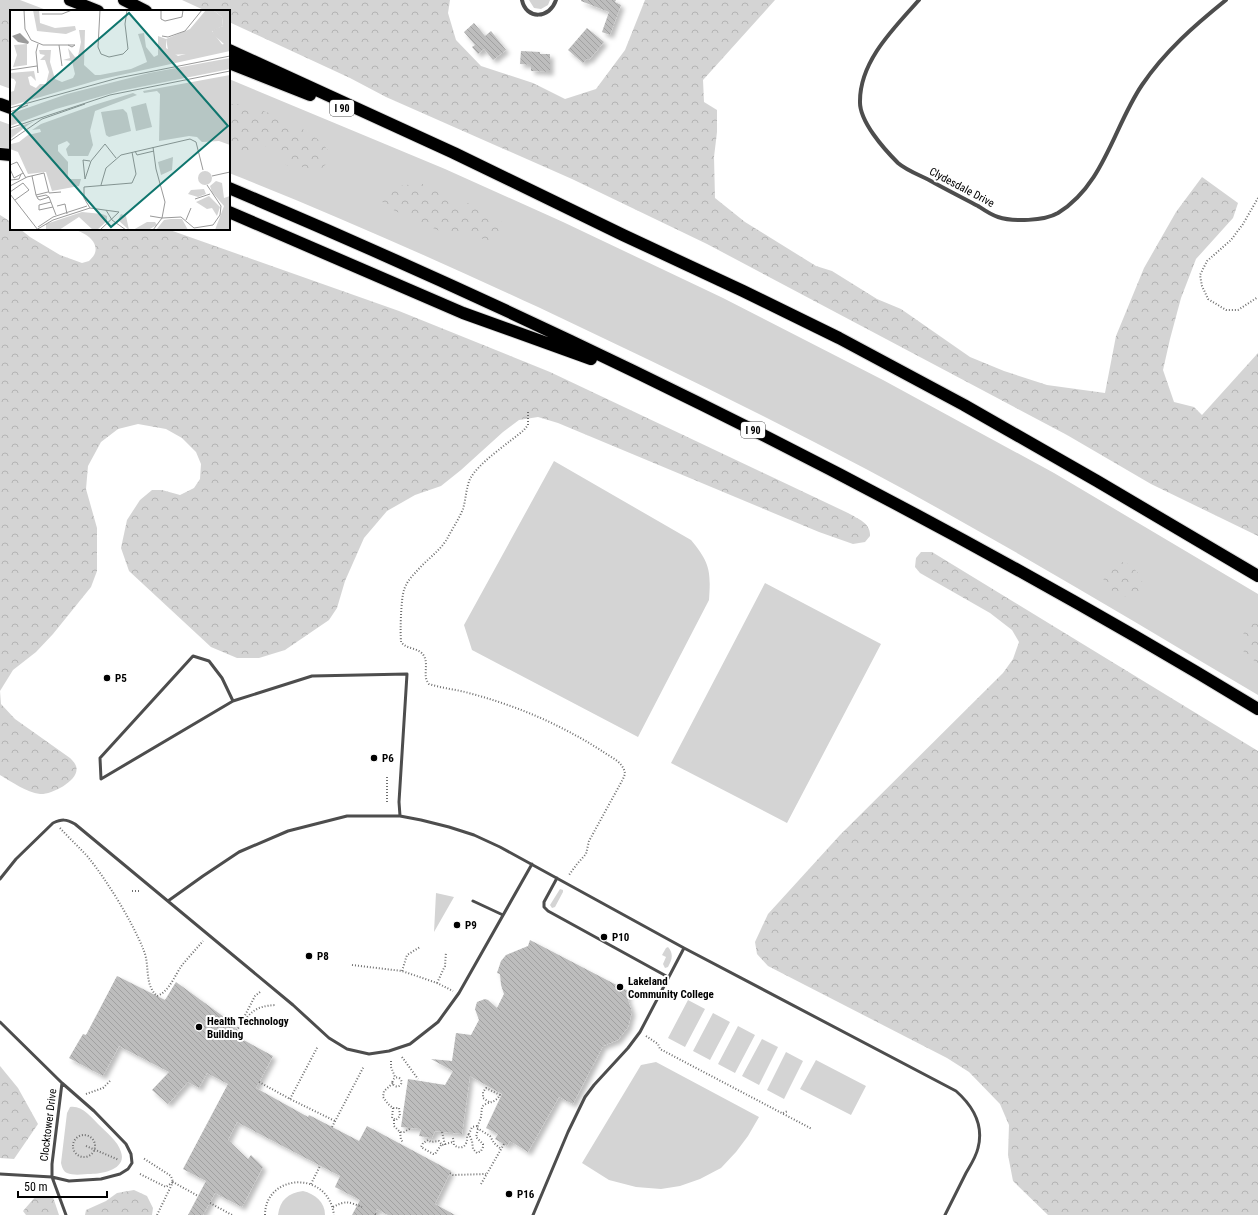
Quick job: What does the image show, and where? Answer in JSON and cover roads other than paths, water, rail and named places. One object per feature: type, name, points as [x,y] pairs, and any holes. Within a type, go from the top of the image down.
[{"type":"highway","points":[[70,0],[95,10]]},
{"type":"highway","points":[[124,0],[144,10]]},
{"type":"highway","points":[[230,50],[454,153]]},
{"type":"highway","name":"I 90","points":[[230,63],[454,153],[743,291],[853,346],[964,405],[1258,576]]},
{"type":"highway","points":[[0,104],[10,108]]},
{"type":"highway","points":[[0,154],[10,155]]},
{"type":"highway","name":"I 90","points":[[230,188],[462,289],[698,402],[897,504],[1076,601],[1258,709]]},
{"type":"highway","points":[[230,212],[463,313],[651,380]]},
{"type":"street","points":[[522,0],[525,8],[536,15],[548,13],[556,0]]},
{"type":"street","name":"Clydesdale Drive","points":[[919,0],[881,43],[865,74],[860,88],[859,103],[864,120],[872,133],[899,164],[998,217],[1017,220],[1036,220],[1057,214],[1079,196],[1103,163],[1126,110],[1142,84],[1170,49],[1193,27],[1226,0]]},
{"type":"lane","points":[[233,701],[222,678],[209,661],[192,656],[100,758],[101,779],[233,701],[312,676],[407,674],[399,802],[400,816]]},
{"type":"lane","points":[[168,901],[239,852],[288,831],[347,816],[400,816],[449,827],[474,835],[500,847],[684,948],[956,1091],[964,1098],[976,1115],[980,1136],[978,1150],[945,1215]]},
{"type":"lane","points":[[0,879],[16,859],[53,823],[60,819],[67,820],[75,824],[293,1005],[329,1038],[347,1050],[371,1054],[389,1051],[410,1044],[438,1022],[458,994],[532,864]]},
{"type":"lane","points":[[557,878],[544,902],[544,907],[548,911],[668,977]]},
{"type":"lane","points":[[473,901],[502,915]]},
{"type":"lane","points":[[533,1215],[568,1132],[586,1097],[594,1085],[628,1048],[640,1032],[684,948]]},
{"type":"lane","points":[[0,1022],[62,1083],[94,1111],[126,1144],[131,1154],[132,1164],[128,1169],[120,1174],[101,1179],[69,1181],[52,1177],[0,1174]]},
{"type":"lane","name":"Clocktower Drive","points":[[62,1083],[52,1164],[52,1177],[66,1215]]},
{"type":"place","name":"P5","points":[[107,678]]},
{"type":"place","name":"P6","points":[[374,758]]},
{"type":"place","name":"P9","points":[[457,925]]},
{"type":"place","name":"P10","points":[[604,937]]},
{"type":"place","name":"P8","points":[[309,956]]},
{"type":"place","name":"Lakeland Community College","points":[[620,987]]},
{"type":"place","name":"Health Technology Building","points":[[199,1027]]},
{"type":"place","name":"P16","points":[[509,1194]]}]
